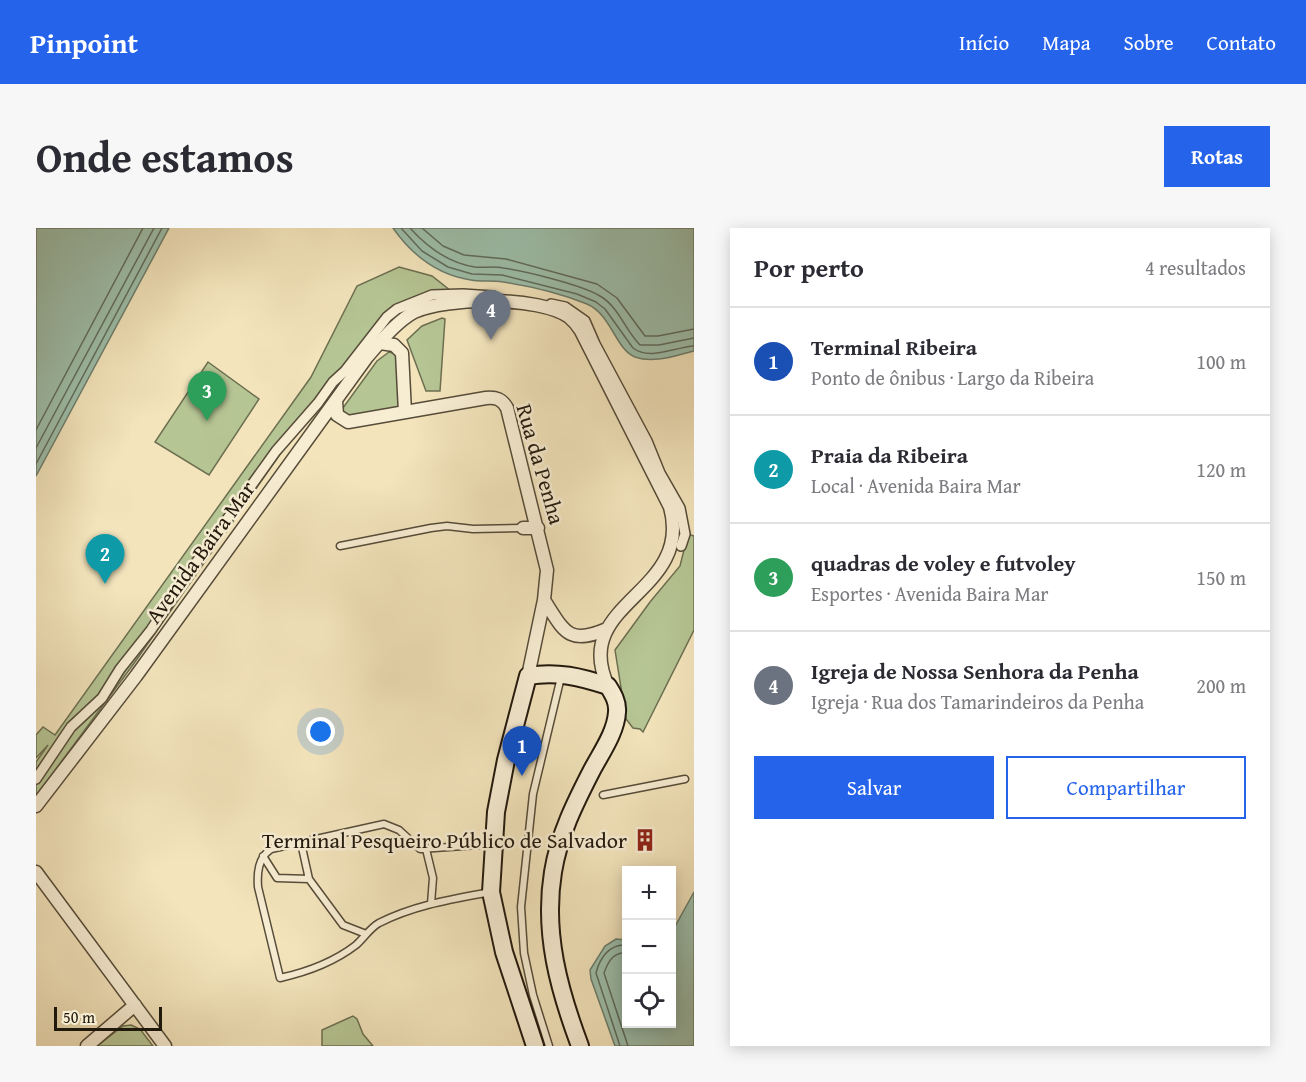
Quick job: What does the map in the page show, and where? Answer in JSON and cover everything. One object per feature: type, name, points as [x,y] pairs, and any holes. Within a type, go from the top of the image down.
[{"type":"main road","points":[[535,1046],[504,952],[491,892],[493,844],[496,812],[506,760],[528,676],[562,674],[608,686],[615,698],[617,709],[616,720],[567,821],[553,873],[550,902],[555,968],[561,993],[580,1046]]},
{"type":"street","points":[[36,779],[71,727],[102,698],[120,669],[151,630],[185,578],[286,438],[318,404],[387,316],[418,300],[432,295],[505,296],[565,308],[585,321],[680,508],[685,534],[681,546]]},
{"type":"street","name":"Avenida Baira Mar","points":[[36,806],[98,727],[367,357],[396,326],[412,313],[428,307],[466,301],[516,303],[560,312],[576,323],[670,507],[674,527],[665,564],[607,629]]},
{"type":"street","points":[[336,401],[337,415],[348,422],[405,412],[402,353],[394,345],[380,343]]},
{"type":"street","name":"Rua da Penha","points":[[405,412],[486,398],[499,399],[507,408],[547,570],[544,600],[528,676]]},
{"type":"street","points":[[523,528],[538,528]]},
{"type":"street","points":[[544,600],[569,634],[585,637],[607,629]]},
{"type":"street","points":[[607,629],[599,659],[601,671],[608,686]]},
{"type":"street","points":[[36,872],[165,1046]]},
{"type":"street","points":[[87,1046],[135,1005]]},
{"type":"lane","points":[[340,546],[439,527],[523,528]]},
{"type":"lane","points":[[549,1046],[533,995],[524,953],[521,907],[533,794],[562,674]]},
{"type":"lane","points":[[603,795],[685,779]]},
{"type":"lane","points":[[491,892],[431,904],[383,921],[333,960],[300,974],[280,978],[257,875],[263,856],[271,849],[384,824],[399,830],[420,849],[493,844]]},
{"type":"lane","points":[[301,843],[309,879],[343,925],[366,934]]},
{"type":"lane","points":[[426,849],[433,878],[431,904]]},
{"type":"lane","points":[[263,856],[277,878],[309,879]]},
{"type":"shaded area","points":[[399,267],[432,276],[451,291],[388,313],[329,384],[135,662],[36,796],[36,762],[48,745],[36,758],[36,735],[43,727],[55,735],[311,377],[357,286]]},
{"type":"shaded area","points":[[442,318],[445,319],[440,391],[426,391],[407,340],[422,326]]},
{"type":"shaded area","points":[[389,352],[397,354],[401,405],[395,409],[349,416],[340,412],[377,361]]},
{"type":"shaded area","points":[[208,362],[259,399],[209,475],[155,442]]},
{"type":"shaded area","points":[[688,534],[694,536],[694,630],[643,732],[633,728],[626,719],[615,650],[680,566]]},
{"type":"shaded area","points":[[353,1016],[373,1046],[322,1046],[322,1030]]},
{"type":"shaded area","points":[[131,1025],[140,1029],[153,1046],[97,1046],[123,1026]]},
{"type":"water","points":[[36,228],[169,228],[36,476]]},
{"type":"water","points":[[393,228],[694,228],[694,351],[650,360],[635,357],[623,347],[602,316],[587,304],[534,288],[499,281],[471,280],[448,274],[417,255]]},
{"type":"water","points":[[694,892],[694,1046],[615,1046],[591,979],[590,970],[605,946],[616,939],[622,940],[622,1028],[676,1028],[676,925]]},
{"type":"place","name":"Igreja de Nossa Senhora da Penha","points":[[491,340]]},
{"type":"place","name":"quadras de voley e futvoley","points":[[207,421]]},
{"type":"place","name":"Praia da Ribeira","points":[[105,584]]},
{"type":"place","name":"Terminal Ribeira","points":[[522,776]]},
{"type":"place","name":"Terminal Pesqueiro Público de Salvador","points":[[645,840]]}]
